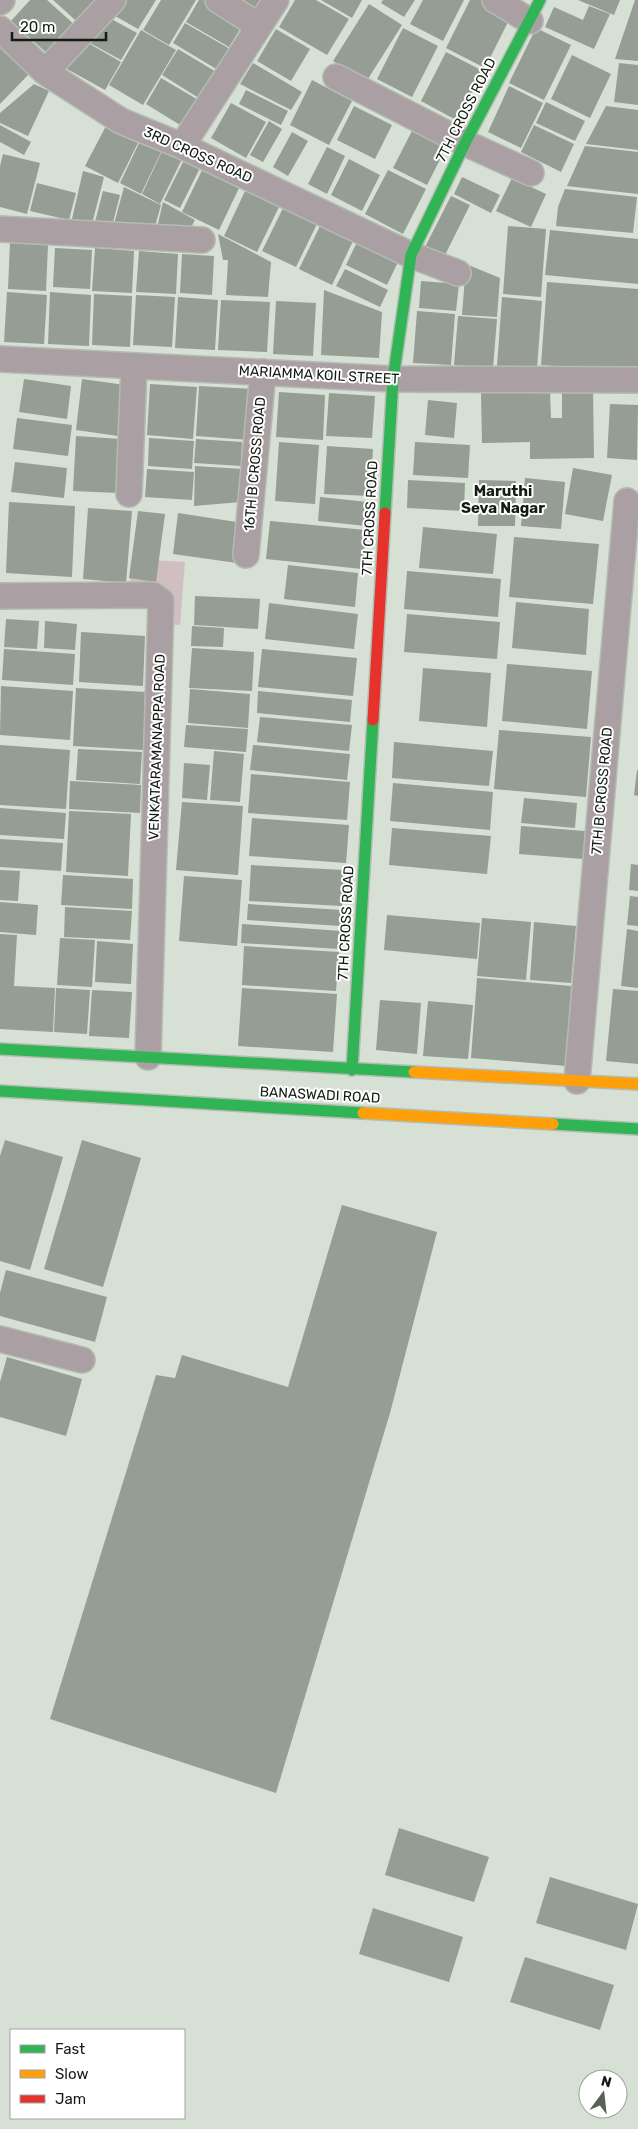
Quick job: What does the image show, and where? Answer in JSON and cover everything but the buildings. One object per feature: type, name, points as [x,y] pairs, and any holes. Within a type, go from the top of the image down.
[{"type":"main road","name":"7TH CROSS ROAD","points":[[352,1070],[394,379],[411,255],[465,143],[535,10]]},
{"type":"main road","name":"BANASWADI ROAD","points":[[0,1049],[352,1070],[638,1084]]},
{"type":"main road","name":"BANASWADI ROAD","points":[[0,1092],[638,1129]]},
{"type":"street","points":[[45,72],[113,0]]},
{"type":"street","points":[[218,0],[258,26]]},
{"type":"street","points":[[182,146],[276,0]]},
{"type":"street","points":[[495,0],[535,10]]},
{"type":"street","name":"3RD CROSS ROAD","points":[[0,29],[45,72],[121,121],[182,146],[411,255],[458,273]]},
{"type":"street","points":[[336,77],[465,143],[531,173]]},
{"type":"street","points":[[0,228],[202,240]]},
{"type":"street","name":"MARIAMMA KOIL STREET","points":[[0,359],[394,379],[638,380]]},
{"type":"street","points":[[129,494],[134,366]]},
{"type":"street","name":"16TH B CROSS ROAD","points":[[246,555],[264,372]]},
{"type":"street","name":"7TH B CROSS ROAD","points":[[577,1081],[627,501]]},
{"type":"street","name":"VENKATARAMANAPPA ROAD","points":[[0,596],[153,595],[160,599],[148,1057]]},
{"type":"street","points":[[0,1339],[82,1360]]},
{"type":"shaded area","points":[[131,559],[185,562],[180,625],[160,624],[152,595],[130,595]]},
{"type":"traffic: fast","points":[[385,513],[393,379],[411,255],[465,143],[540,0]]},
{"type":"traffic: fast","points":[[352,1070],[373,720]]},
{"type":"traffic: fast","points":[[0,1049],[414,1072]]},
{"type":"traffic: fast","points":[[0,1091],[363,1113]]},
{"type":"traffic: fast","points":[[553,1124],[638,1129]]},
{"type":"traffic: slow","points":[[414,1072],[638,1084]]},
{"type":"traffic: slow","points":[[363,1113],[553,1124]]},
{"type":"traffic: jam","points":[[373,720],[385,513]]},
{"type":"district","name":"Maruthi Seva Nagar","points":[[503,500]]}]
